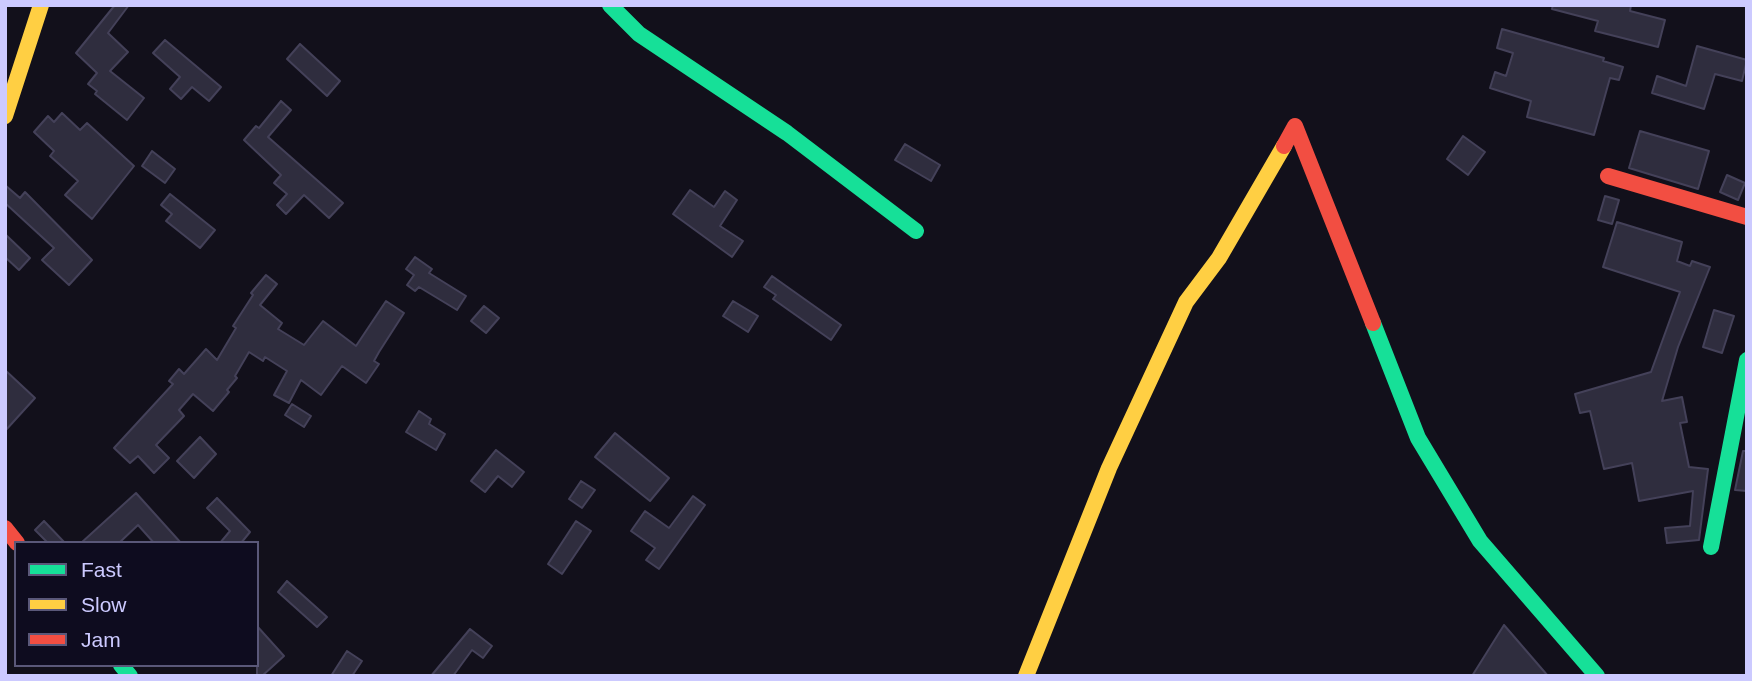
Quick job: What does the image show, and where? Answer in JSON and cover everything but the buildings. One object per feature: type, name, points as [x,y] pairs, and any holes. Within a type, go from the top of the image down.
[{"type":"main road","points":[[5,116],[41,5]]},
{"type":"main road","points":[[610,5],[639,34],[787,133],[916,231]]},
{"type":"main road","points":[[1027,676],[1128,424],[1186,302],[1238,227],[1295,126],[1418,438],[1480,541],[1597,676]]},
{"type":"main road","points":[[1608,176],[1747,217]]},
{"type":"main road","points":[[1712,547],[1747,360]]},
{"type":"traffic: fast","points":[[610,5],[639,34],[787,133],[916,231]]},
{"type":"traffic: fast","points":[[1373,323],[1418,438],[1480,541],[1597,676]]},
{"type":"traffic: fast","points":[[1711,547],[1747,360]]},
{"type":"traffic: fast","points":[[123,667],[130,676]]},
{"type":"traffic: slow","points":[[5,116],[41,5]]},
{"type":"traffic: slow","points":[[1026,676],[1109,468],[1186,302],[1219,258],[1284,146]]},
{"type":"traffic: jam","points":[[1284,146],[1295,126],[1373,323]]},
{"type":"traffic: jam","points":[[1608,176],[1747,217]]},
{"type":"traffic: jam","points":[[5,528],[15,541]]}]
